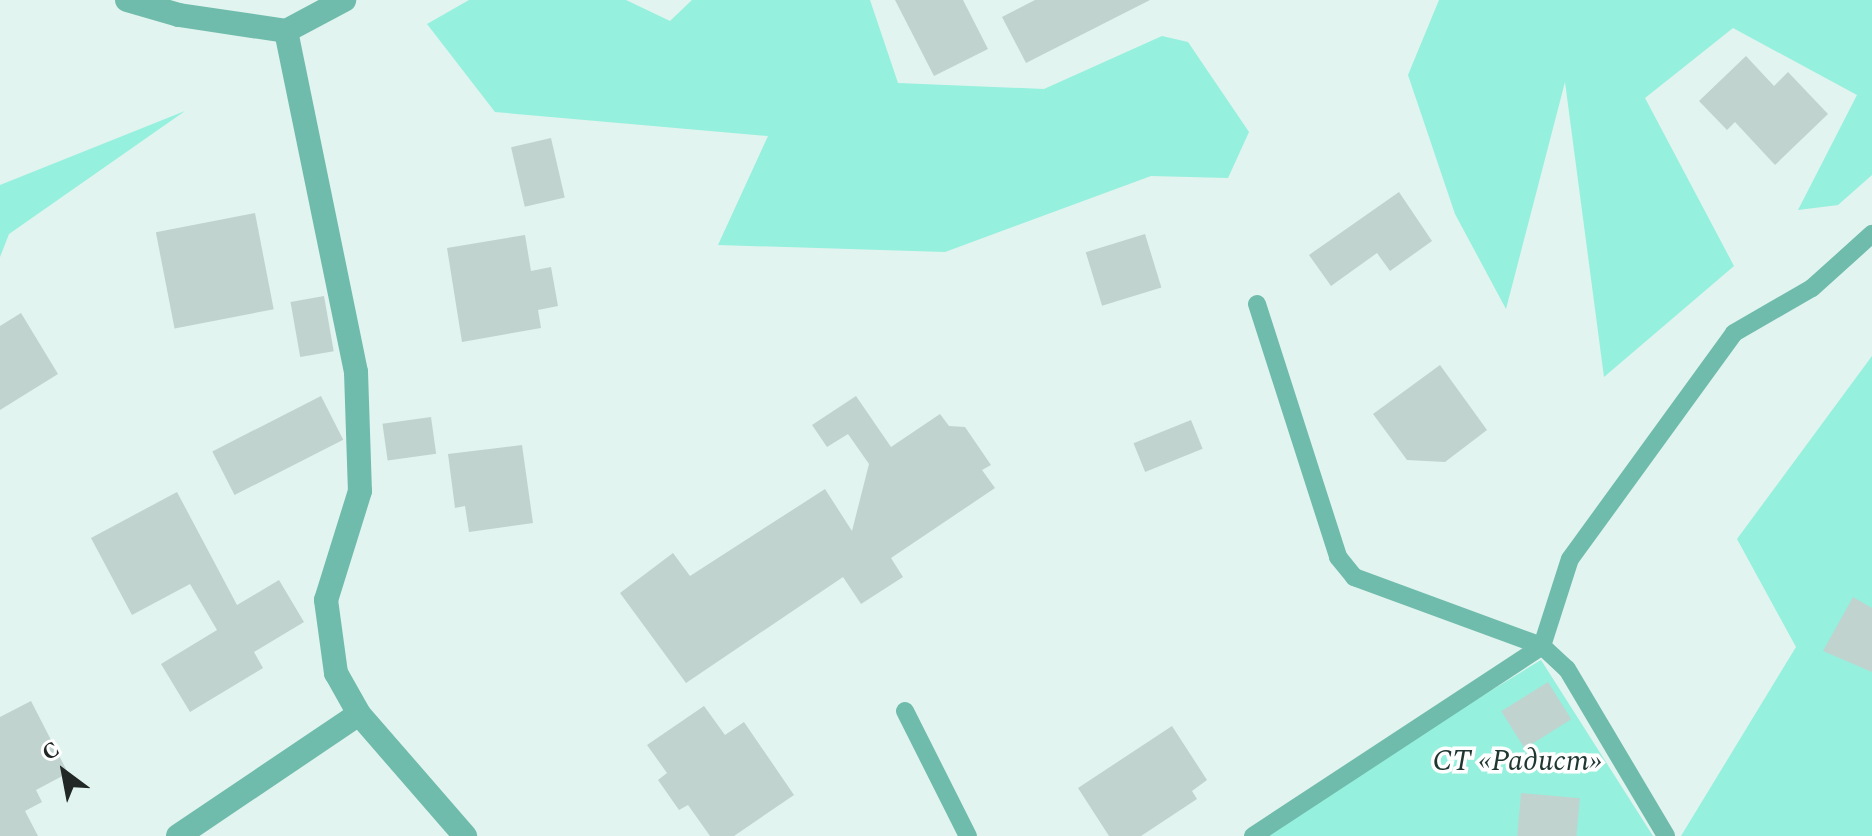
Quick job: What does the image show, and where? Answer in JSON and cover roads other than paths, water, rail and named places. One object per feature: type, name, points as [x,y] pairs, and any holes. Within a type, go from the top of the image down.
[{"type":"street","points":[[127,0],[179,15],[286,31],[344,0]]},
{"type":"street","points":[[286,31],[356,372],[360,491],[326,600],[336,673],[359,714],[465,836]]},
{"type":"street","points":[[178,836],[359,714]]},
{"type":"lane","points":[[1253,836],[1542,646],[1570,559],[1734,333],[1812,288],[1872,234]]},
{"type":"lane","points":[[1257,304],[1338,557],[1354,577],[1542,646],[1567,669],[1666,836]]},
{"type":"lane","points":[[905,711],[968,836]]},
{"type":"park label","name":"СТ «Радист»","points":[[1517,761]]}]
